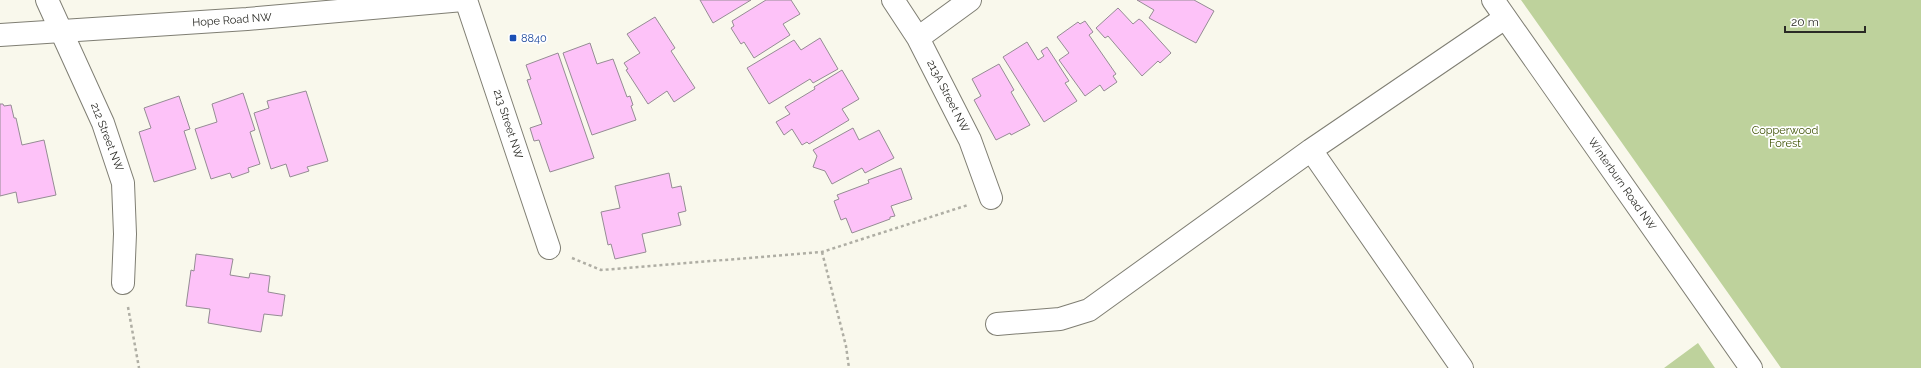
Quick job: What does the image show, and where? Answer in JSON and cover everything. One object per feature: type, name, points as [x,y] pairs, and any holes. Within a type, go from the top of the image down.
[{"type":"street","name":"212 Street NW","points":[[47,0],[103,123],[123,183],[125,234],[123,283]]},
{"type":"street","name":"Hope Road NW","points":[[0,35],[247,19],[463,0]]},
{"type":"street","name":"213 Street NW","points":[[466,0],[549,248]]},
{"type":"street","name":"213A Street NW","points":[[893,0],[918,38],[970,140],[990,198]]},
{"type":"street","points":[[918,38],[970,0]]},
{"type":"street","name":"Winterburn Road NW","points":[[1493,0],[1750,368]]},
{"type":"street","points":[[997,324],[1060,319],[1089,310],[1312,150],[1505,18]]},
{"type":"street","points":[[1312,150],[1462,368]]},
{"type":"path","points":[[549,248],[601,270],[822,252],[990,198]]},
{"type":"path","points":[[822,252],[846,346],[849,368]]},
{"type":"path","points":[[123,283],[139,368]]},
{"type":"green space","name":"Copperwood Forest","points":[[1521,0],[1921,0],[1921,368],[1781,368]]},
{"type":"green space","points":[[1698,343],[1715,368],[1664,368]]},
{"type":"building","points":[[700,0],[751,0],[713,23]]},
{"type":"building","points":[[766,0],[791,0],[800,14],[783,24],[790,35],[754,58],[744,42],[741,44],[731,28],[734,26],[732,21]]},
{"type":"building","points":[[1137,0],[1194,0],[1214,11],[1196,43],[1149,18],[1154,10]]},
{"type":"building","points":[[1118,8],[1133,24],[1139,19],[1142,21],[1171,53],[1160,63],[1158,61],[1142,76],[1108,36],[1105,38],[1096,28]]},
{"type":"building","points":[[655,17],[675,48],[671,51],[695,88],[674,102],[667,91],[648,104],[626,70],[628,69],[624,63],[640,53],[627,34]]},
{"type":"building","points":[[1085,21],[1093,32],[1089,35],[1116,74],[1113,76],[1117,82],[1104,91],[1100,85],[1085,96],[1059,60],[1069,53],[1057,37],[1078,22],[1080,24]]},
{"type":"building","points":[[820,38],[838,69],[813,83],[810,79],[769,104],[747,68],[794,40],[801,50]]},
{"type":"building","points":[[1027,42],[1038,60],[1044,56],[1041,51],[1047,47],[1069,81],[1065,83],[1077,101],[1044,122],[1003,57]]},
{"type":"building","points":[[590,43],[597,64],[613,59],[627,97],[630,96],[633,105],[631,106],[636,120],[592,135],[563,53]]},
{"type":"building","points":[[558,53],[594,158],[550,172],[539,140],[534,141],[530,128],[542,124],[527,80],[531,79],[526,65]]},
{"type":"building","points":[[999,64],[1014,90],[1011,92],[1030,125],[1011,135],[1010,133],[996,140],[974,100],[981,96],[972,79]]},
{"type":"building","points":[[842,70],[859,99],[842,109],[849,120],[809,144],[807,142],[802,145],[792,129],[784,135],[776,122],[790,114],[785,107],[815,89],[814,87]]},
{"type":"building","points":[[306,91],[328,161],[307,167],[309,171],[290,177],[286,164],[271,169],[254,113],[269,108],[267,101]]},
{"type":"building","points":[[243,93],[255,130],[250,132],[260,164],[248,168],[249,172],[232,178],[230,173],[211,179],[195,129],[217,122],[212,104]]},
{"type":"building","points":[[179,96],[190,129],[184,131],[196,169],[154,182],[139,132],[151,128],[144,108]]},
{"type":"building","points":[[0,104],[3,104],[4,106],[11,105],[14,118],[16,118],[22,145],[44,140],[56,195],[18,203],[16,192],[0,196]]},
{"type":"building","points":[[853,128],[859,140],[879,130],[894,158],[865,173],[862,168],[832,184],[825,171],[813,167],[817,156],[813,150]]},
{"type":"building","points":[[901,168],[912,199],[891,206],[895,216],[890,217],[890,219],[852,233],[846,218],[841,220],[834,201],[839,199],[837,195],[869,183],[868,180]]},
{"type":"building","points":[[669,173],[672,188],[681,186],[686,211],[678,213],[681,225],[642,234],[646,252],[615,259],[611,244],[608,245],[601,212],[620,208],[615,186]]},
{"type":"building","points":[[196,254],[233,259],[230,275],[249,278],[250,273],[270,276],[268,292],[285,295],[282,316],[264,314],[261,332],[208,323],[210,309],[186,306],[191,270],[194,271]]},
{"type":"place","name":"8840","points":[[513,38]]}]
